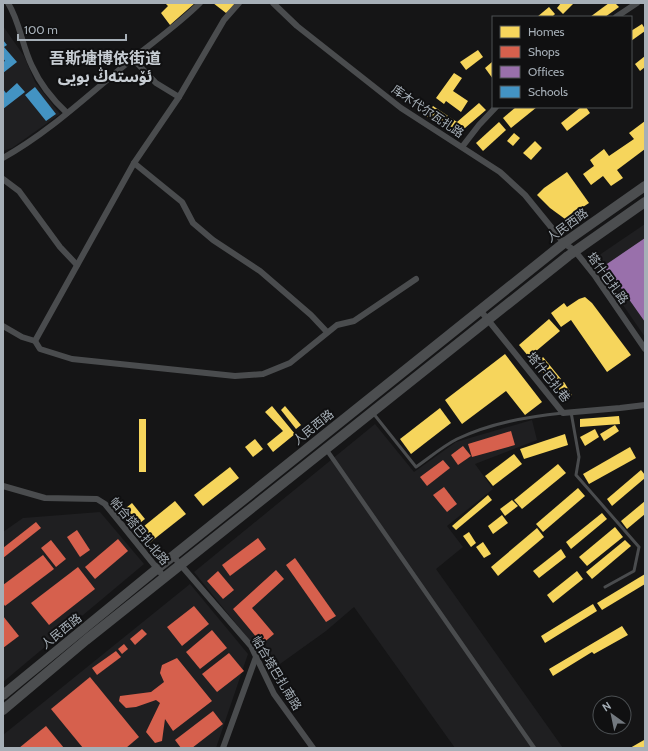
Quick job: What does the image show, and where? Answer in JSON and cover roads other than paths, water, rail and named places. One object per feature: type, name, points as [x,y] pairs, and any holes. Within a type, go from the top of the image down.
[{"type":"main road","name":"人民西路","points":[[3,695],[158,568],[564,243],[645,186]]},
{"type":"main road","name":"人民西路","points":[[3,710],[86,640],[325,448],[575,251],[645,202]]},
{"type":"street","points":[[8,3],[14,13],[32,66],[53,100],[67,114]]},
{"type":"street","points":[[3,158],[27,143],[67,114],[133,59],[182,21],[200,3]]},
{"type":"street","points":[[35,341],[134,163],[179,97],[224,20],[239,3]]},
{"type":"street","name":"库木代尔瓦扎路","points":[[273,3],[297,26],[401,108],[500,172],[525,195],[564,243]]},
{"type":"street","points":[[618,16],[637,3]]},
{"type":"street","points":[[133,59],[156,84],[179,97]]},
{"type":"street","points":[[462,147],[479,125],[495,108]]},
{"type":"street","points":[[134,163],[182,202],[192,223],[265,276],[309,314],[327,332]]},
{"type":"street","points":[[3,179],[19,191],[60,247],[77,265]]},
{"type":"street","name":"塔什巴扎路","points":[[564,243],[575,251],[595,276],[645,349]]},
{"type":"street","points":[[3,326],[22,337],[35,341],[40,349],[72,359],[235,376],[263,374],[290,363],[337,325],[354,321],[416,279]]},
{"type":"street","name":"塔什巴扎巷","points":[[480,310],[563,413],[645,405]]},
{"type":"street","points":[[325,448],[534,748]]},
{"type":"street","name":"帕合塔巴扎北路","points":[[3,486],[45,498],[97,499],[105,504],[164,577]]},
{"type":"street","name":"帕合塔巴扎南路","points":[[173,556],[251,646],[274,694],[313,748]]},
{"type":"street","points":[[223,748],[256,657]]},
{"type":"lane","points":[[372,412],[416,467],[455,440],[491,425],[525,418],[563,413]]},
{"type":"lane","points":[[571,412],[579,457],[576,475],[639,547],[634,571],[605,587]]},
{"type":"district","name":"吾斯塘博依街道 ئۆستەڭ بويى","points":[[105,67]]}]
